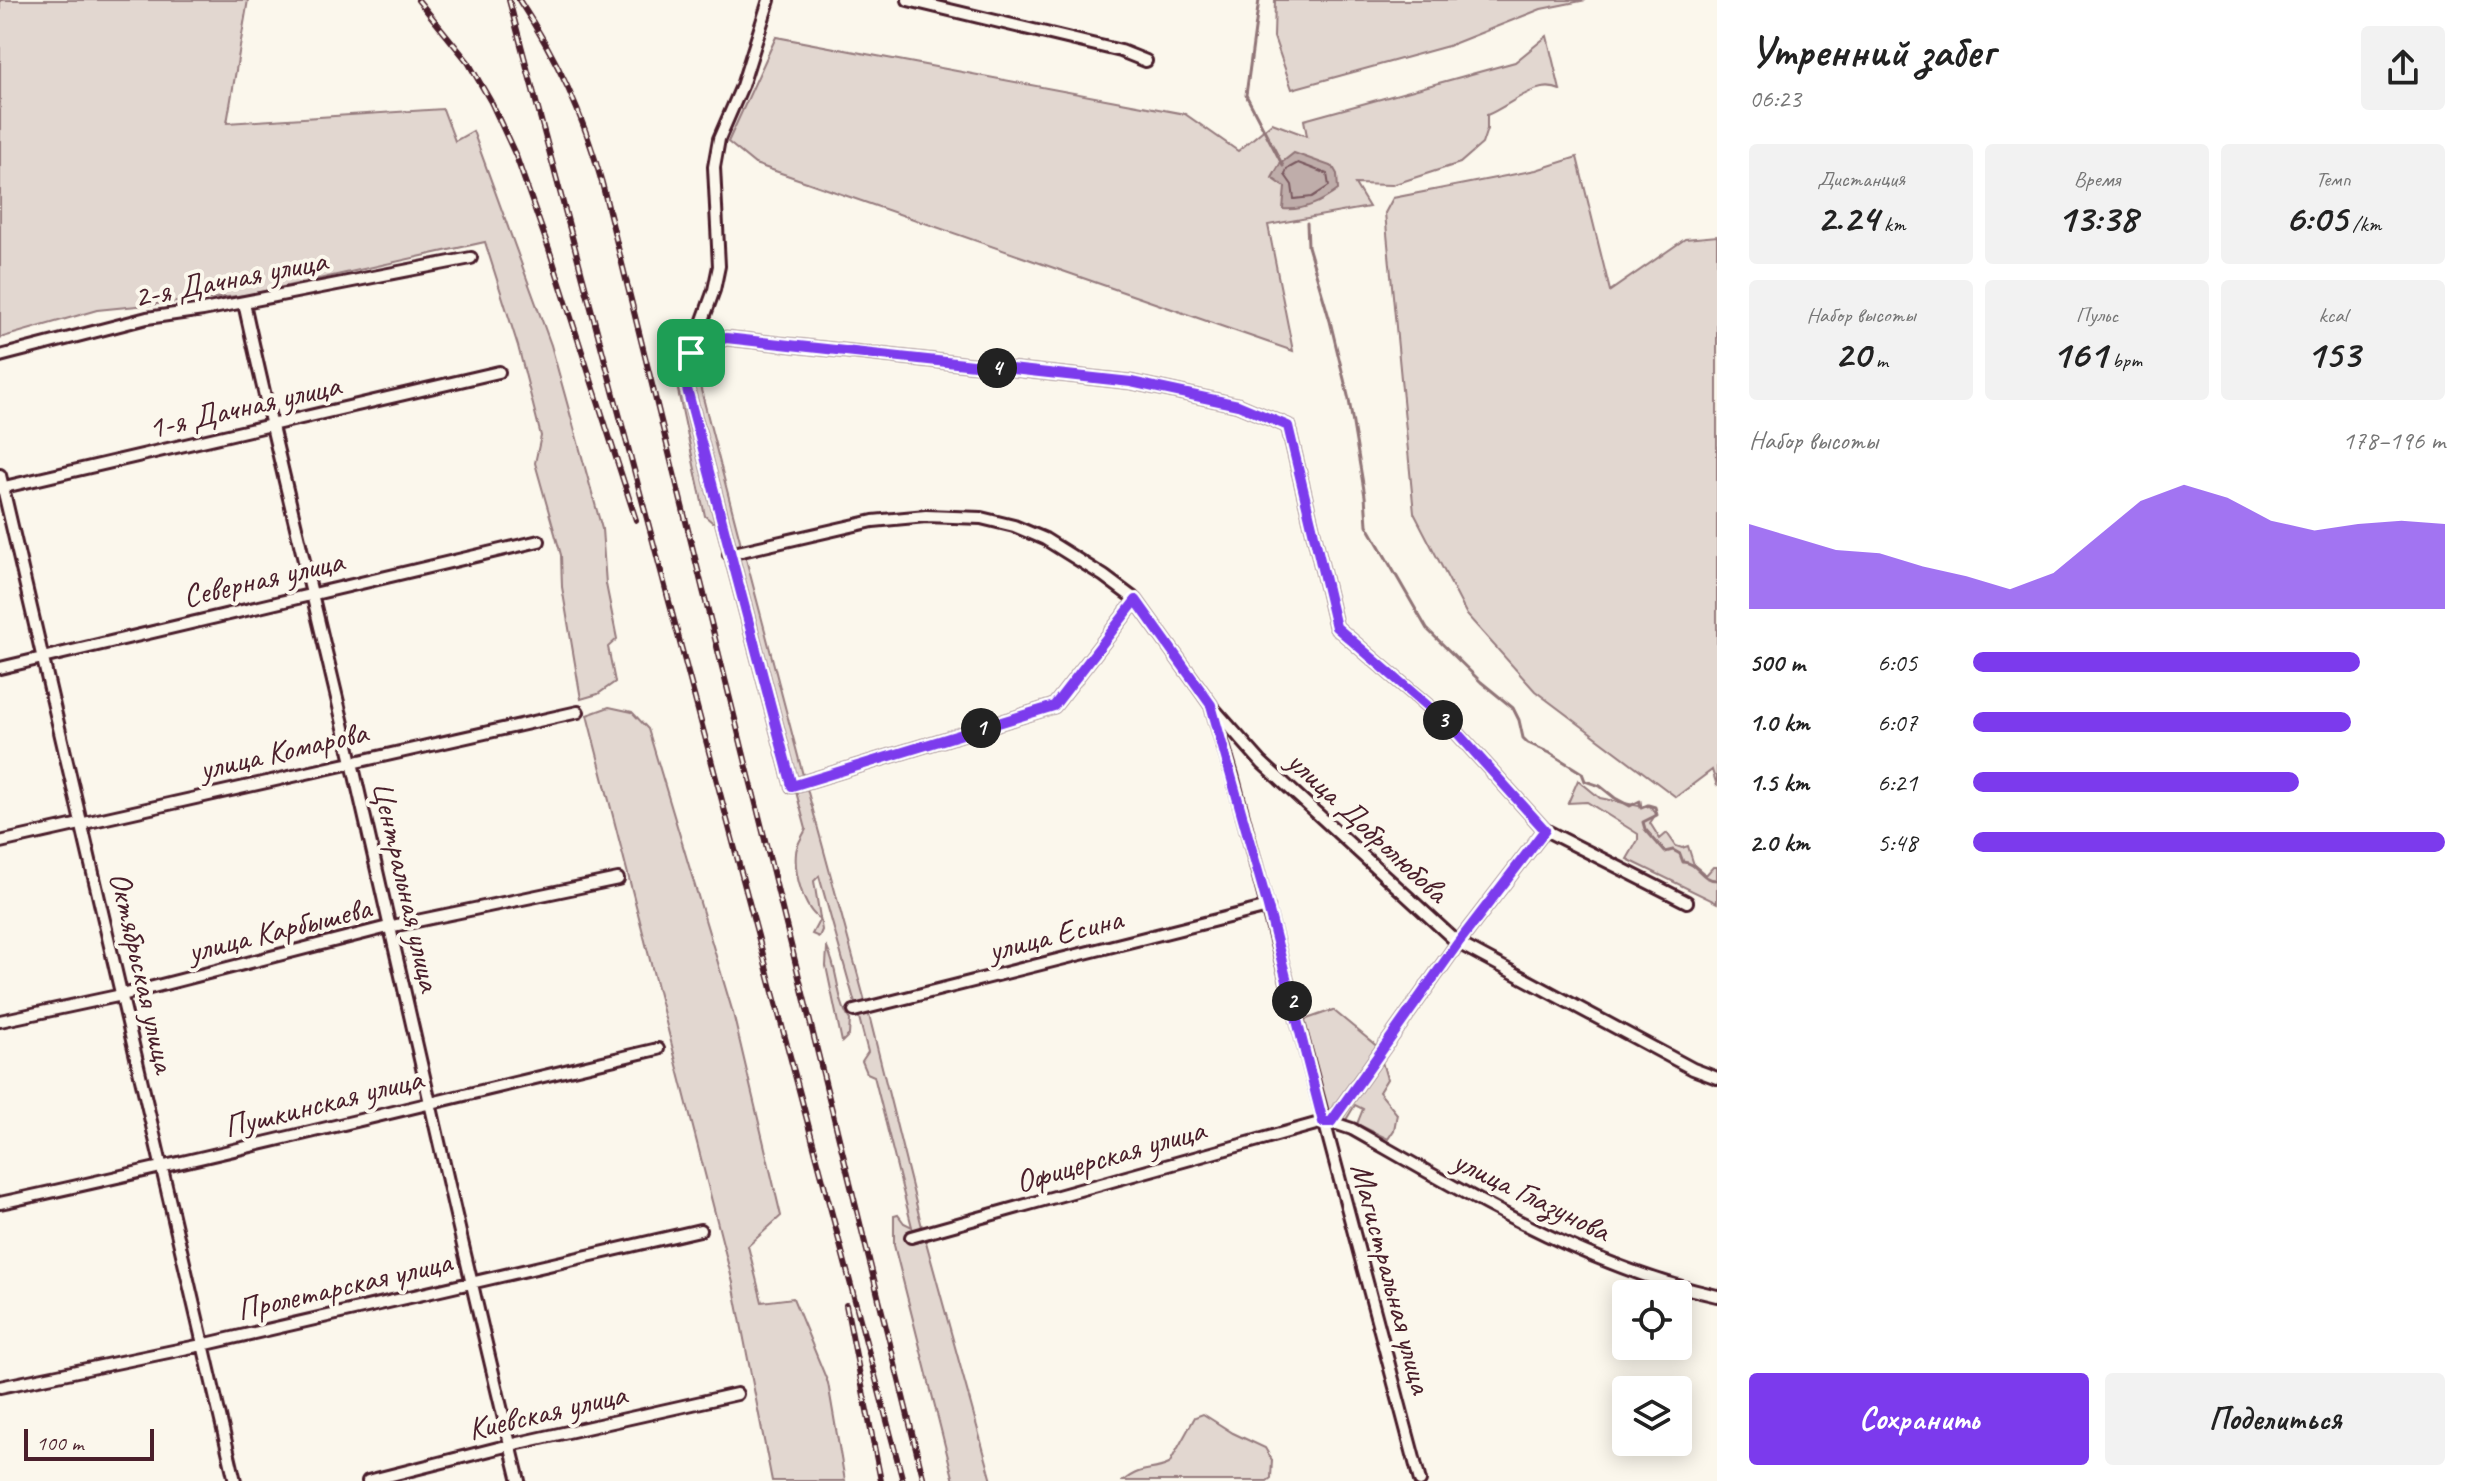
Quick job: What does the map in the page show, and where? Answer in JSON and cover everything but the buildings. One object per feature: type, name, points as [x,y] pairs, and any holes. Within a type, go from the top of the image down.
[{"type":"street","points":[[769,0],[742,86],[719,139],[714,167],[719,266],[714,290],[691,353],[686,385],[792,786],[1054,706],[1136,600]]},
{"type":"street","points":[[908,0],[1121,51],[1146,61]]},
{"type":"street","name":"2-я Дачная улица","points":[[0,356],[147,318],[244,303],[471,258]]},
{"type":"street","name":"Центральная улица","points":[[244,303],[431,1102],[470,1282],[519,1481]]},
{"type":"street","points":[[691,353],[726,338],[1131,382],[1238,405],[1288,426],[1336,627],[1451,726],[1545,830],[1687,902]]},
{"type":"street","name":"1-я Дачная улица","points":[[1,488],[499,372]]},
{"type":"street","name":"Октябрьская улица","points":[[0,475],[235,1481]]},
{"type":"street","name":"Магистральная улица","points":[[729,554],[873,521],[964,516],[1014,526],[1045,539],[1136,600],[1211,705],[1327,1122],[1420,1481]]},
{"type":"street","name":"Северная улица","points":[[0,668],[539,541]]},
{"type":"street","name":"улица Добролюбова","points":[[1211,705],[1262,763],[1458,943],[1693,1069],[1717,1078]]},
{"type":"street","name":"улица Комарова","points":[[0,842],[578,712]]},
{"type":"street","points":[[1327,1122],[1545,830]]},
{"type":"street","name":"улица Карбышева","points":[[0,1021],[122,995],[388,927],[618,879]]},
{"type":"street","name":"улица Есина","points":[[854,1011],[1268,907]]},
{"type":"street","name":"Пушкинская улица","points":[[0,1203],[162,1169],[658,1049]]},
{"type":"street","name":"Офицерская улица","points":[[911,1237],[1327,1122]]},
{"type":"street","name":"улица Глазунова","points":[[1327,1122],[1352,1129],[1506,1214],[1629,1272],[1717,1296]]},
{"type":"street","name":"Пролетарская улица","points":[[0,1387],[202,1345],[700,1230]]},
{"type":"street","name":"Киевская улица","points":[[368,1481],[510,1445],[737,1394]]},
{"type":"shaded area","points":[[0,0],[248,0],[227,123],[443,109],[455,141],[473,131],[551,345],[602,529],[606,584],[617,639],[608,647],[615,682],[598,694],[581,699],[562,587],[561,555],[535,463],[541,436],[518,346],[485,242],[247,295],[97,310],[0,338]]},
{"type":"shaded area","points":[[1275,0],[1586,0],[1541,9],[1448,46],[1292,89],[1274,37]]},
{"type":"shaded area","points":[[1547,36],[1560,90],[1533,90],[1487,115],[1482,144],[1460,163],[1392,185],[1355,184],[1369,207],[1268,225],[1293,351],[755,164],[728,142],[776,37],[1185,114],[1238,151],[1272,123],[1307,136],[1304,120],[1515,62]]},
{"type":"shaded area","points":[[1577,157],[1610,291],[1685,239],[1717,236],[1717,786],[1712,770],[1676,797],[1535,691],[1467,615],[1414,513],[1385,213],[1393,198],[1536,170]]},
{"type":"shaded area","points":[[669,331],[688,352],[684,385],[718,521],[712,522],[705,516],[674,372]]},
{"type":"shaded area","points":[[693,359],[742,548],[731,551],[689,386]]},
{"type":"shaded area","points":[[745,555],[804,779],[794,781],[733,557]]},
{"type":"shaded area","points":[[609,707],[632,712],[648,729],[733,1013],[781,1216],[748,1246],[762,1302],[793,1298],[828,1383],[845,1481],[772,1481],[733,1283],[587,715]]},
{"type":"shaded area","points":[[1578,780],[1600,798],[1650,806],[1656,814],[1650,823],[1660,839],[1667,833],[1676,846],[1688,846],[1694,865],[1706,875],[1717,867],[1717,903],[1627,859],[1638,840],[1638,834],[1587,802],[1568,803]]},
{"type":"shaded area","points":[[806,785],[866,1005],[856,1007],[819,876],[814,881],[822,930],[819,937],[812,934],[820,919],[804,899],[796,861],[797,847],[806,829],[795,788]]},
{"type":"shaded area","points":[[827,948],[842,1004],[850,1020],[849,1035],[842,1042],[826,966]]},
{"type":"shaded area","points":[[1333,1010],[1379,1048],[1326,1117],[1301,1021]]},
{"type":"shaded area","points":[[868,1011],[923,1231],[992,1481],[954,1481],[894,1245],[894,1216],[898,1215],[912,1227],[874,1076],[867,1073],[862,1061],[868,1052],[858,1014]]},
{"type":"shaded area","points":[[1380,1055],[1387,1079],[1379,1092],[1397,1114],[1394,1130],[1388,1139],[1357,1124],[1363,1109],[1355,1105],[1346,1120],[1336,1118]]},
{"type":"shaded area","points":[[1203,1414],[1265,1448],[1272,1460],[1271,1478],[1267,1481],[1123,1481],[1136,1473],[1169,1464],[1195,1417]]},
{"type":"water","points":[[1294,153],[1333,167],[1337,174],[1338,190],[1312,205],[1283,209],[1285,187],[1272,178],[1280,164]]},
{"type":"waterway","points":[[1259,0],[1246,95],[1283,166]]},
{"type":"waterway","points":[[1307,223],[1308,246],[1349,400],[1367,525],[1427,629],[1481,682],[1513,708],[1523,738],[1528,743],[1550,753],[1582,773],[1585,781],[1600,786],[1630,806],[1640,801],[1641,808],[1648,805],[1655,807],[1657,815],[1643,822],[1645,829],[1665,852],[1673,850],[1680,854],[1683,862],[1717,880]]},
{"type":"railway","points":[[418,0],[468,62],[516,156],[636,520]]},
{"type":"railway","points":[[509,0],[903,1481]]},
{"type":"railway","points":[[519,0],[568,88],[602,183],[924,1481]]},
{"type":"railway","points":[[846,1305],[881,1481]]},
{"type":"route","points":[[726,338],[1131,382],[1238,405],[1288,426],[1336,627],[1451,726],[1545,830],[1458,943],[1331,1122],[1323,1122],[1268,907],[1211,705],[1136,600],[1054,706],[792,786],[686,385],[691,353],[726,338]]}]
